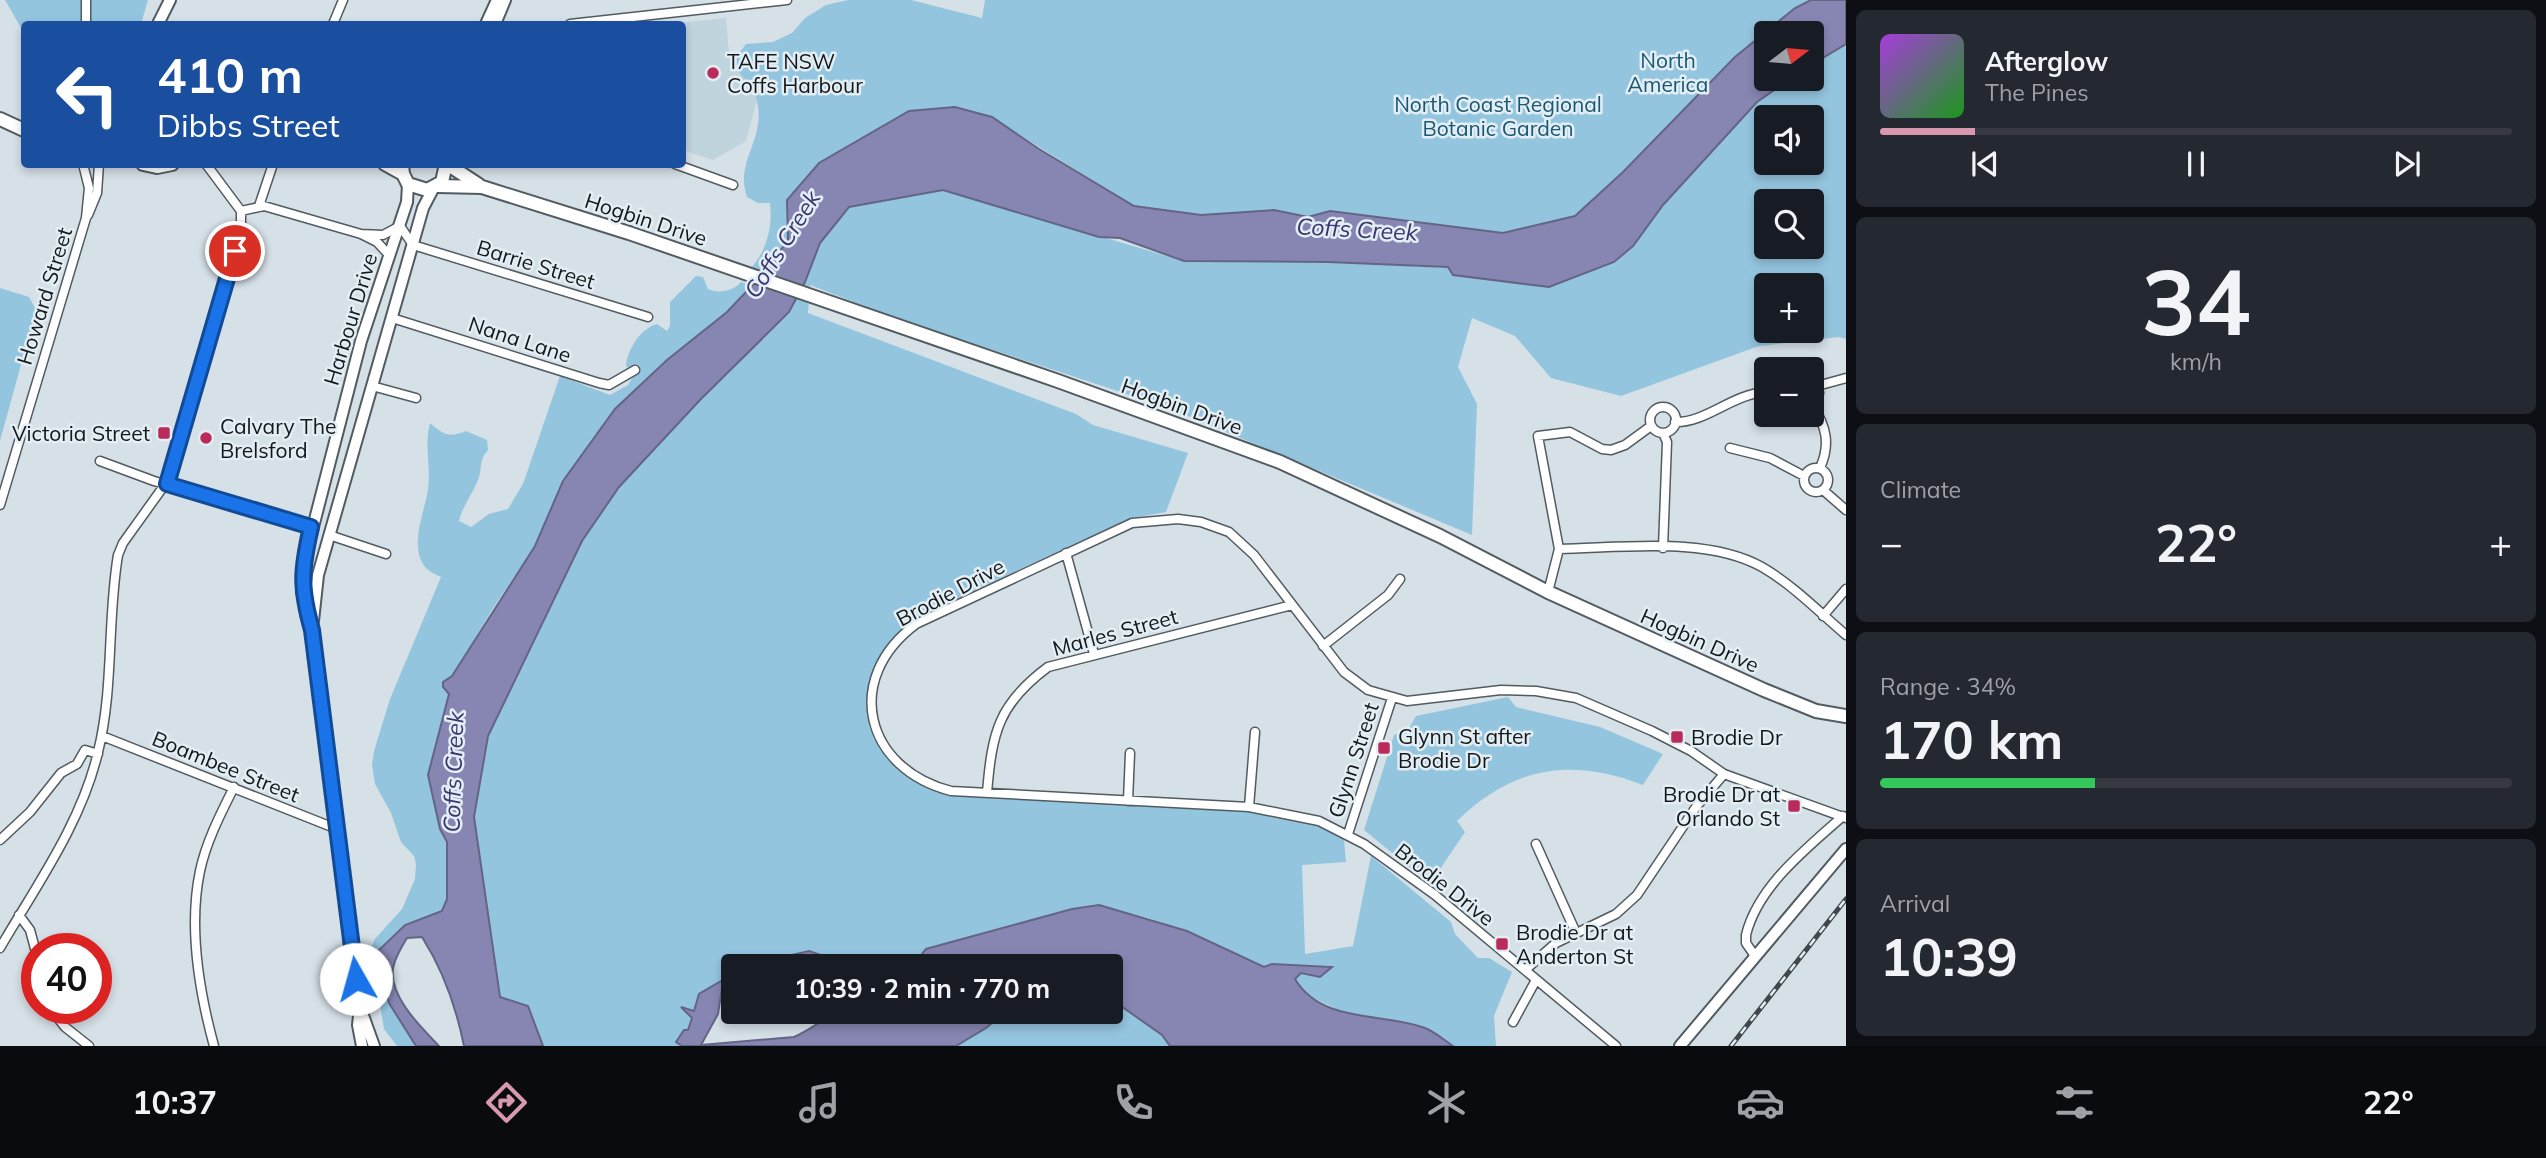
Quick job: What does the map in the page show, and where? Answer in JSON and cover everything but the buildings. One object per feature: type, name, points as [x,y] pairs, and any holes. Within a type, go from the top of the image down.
[{"type":"main road","points":[[5,121],[21,129]]},
{"type":"main road","points":[[435,187],[445,176],[446,168]]},
{"type":"main road","name":"Hogbin Drive","points":[[453,168],[482,187],[736,270],[1280,462],[1440,536],[1548,592],[1793,703],[1846,716]]},
{"type":"main road","name":"Hogbin Drive","points":[[404,174],[420,190],[435,187],[482,187]]},
{"type":"street","points":[[86,0],[86,21]]},
{"type":"street","points":[[161,21],[170,0]]},
{"type":"street","points":[[334,21],[343,0],[335,0]]},
{"type":"street","points":[[487,21],[496,0]]},
{"type":"street","points":[[496,21],[506,0]]},
{"type":"street","points":[[597,21],[788,0]]},
{"type":"street","name":"Howard Street","points":[[84,168],[89,188],[86,218]]},
{"type":"street","name":"Howard Street","points":[[0,505],[86,218],[97,193],[99,168]]},
{"type":"street","points":[[0,948],[71,824],[98,754],[102,736],[118,555],[123,543],[167,484],[241,227],[241,211],[209,168]]},
{"type":"street","points":[[216,168],[221,187]]},
{"type":"street","points":[[259,206],[273,168]]},
{"type":"street","points":[[686,168],[733,185]]},
{"type":"street","name":"Harbour Drive","points":[[374,1046],[360,1007],[312,630],[302,592],[303,566],[311,527],[361,341],[407,202],[404,174]]},
{"type":"street","name":"Harbour Drive","points":[[312,630],[314,592],[329,535],[424,208],[435,187]]},
{"type":"street","points":[[241,211],[259,206],[360,234],[377,242],[390,256]]},
{"type":"street","points":[[360,234],[383,235],[400,226],[413,245]]},
{"type":"street","name":"Barrie Street","points":[[413,245],[648,317]]},
{"type":"street","name":"Nana Lane","points":[[392,318],[599,383],[609,385],[635,370]]},
{"type":"street","points":[[1824,382],[1846,378]]},
{"type":"street","points":[[372,386],[416,398]]},
{"type":"street","points":[[1675,422],[1697,420],[1714,408],[1754,396]]},
{"type":"street","points":[[1651,426],[1650,415],[1658,408],[1672,412],[1675,422],[1671,430],[1663,433]]},
{"type":"street","points":[[1548,592],[1559,549],[1538,436],[1570,432],[1602,449],[1611,450],[1625,445],[1651,426]]},
{"type":"street","points":[[1651,426],[1663,433],[1667,442],[1663,548]]},
{"type":"street","points":[[1820,468],[1826,455],[1827,438],[1822,427]]},
{"type":"street","points":[[1730,448],[1770,458],[1804,476],[1808,490],[1823,490]]},
{"type":"street","points":[[100,461],[311,527]]},
{"type":"street","points":[[1804,476],[1809,470],[1820,468]]},
{"type":"street","points":[[1820,468],[1828,477],[1823,490]]},
{"type":"street","points":[[1823,490],[1846,510]]},
{"type":"street","name":"Brodie Drive","points":[[1616,1046],[1435,895],[1348,834],[1303,816],[1249,807],[951,791],[911,776],[890,757],[878,734],[872,709],[878,671],[895,641],[916,624],[1066,553],[1132,523],[1178,519],[1201,522],[1229,532],[1254,555],[1350,678],[1368,690],[1392,698],[1418,700],[1501,690],[1536,691],[1576,698],[1653,731],[1724,774],[1844,817]]},
{"type":"street","points":[[329,535],[386,554]]},
{"type":"street","points":[[1559,549],[1663,548],[1719,551],[1740,557],[1781,580],[1846,635]]},
{"type":"street","points":[[1066,553],[1094,654]]},
{"type":"street","points":[[1323,646],[1388,595],[1400,579]]},
{"type":"street","points":[[1823,616],[1846,589]]},
{"type":"street","name":"Marles Street","points":[[987,793],[993,740],[1009,702],[1048,667],[1292,605]]},
{"type":"street","name":"Glynn Street","points":[[1348,834],[1392,698]]},
{"type":"street","points":[[1249,807],[1255,732]]},
{"type":"street","name":"Boambee Street","points":[[102,736],[337,829]]},
{"type":"street","points":[[0,840],[30,812],[61,773],[77,764],[85,750],[98,754]]},
{"type":"street","points":[[1128,801],[1129,753]]},
{"type":"street","points":[[1525,970],[1548,948],[1616,914],[1637,895],[1696,807],[1724,774]]},
{"type":"street","points":[[214,1046],[198,969],[197,889],[205,856],[234,787]]},
{"type":"street","points":[[1755,956],[1749,949],[1746,935],[1769,891],[1806,849],[1844,817]]},
{"type":"street","points":[[1536,844],[1576,933]]},
{"type":"street","points":[[1680,1046],[1846,849]]},
{"type":"street","points":[[19,915],[31,933]]},
{"type":"street","points":[[1513,1022],[1536,980]]},
{"type":"street","name":"Harbour Drive","points":[[360,1007],[358,1025],[362,1046]]},
{"type":"street","points":[[63,1024],[89,1046]]},
{"type":"shaded area","name":"TAFE NSW Coffs Harbour","points":[[726,18],[729,54],[759,92],[746,141],[713,160],[686,151],[686,22]]},
{"type":"green space","points":[[5,0],[148,0],[142,21],[21,21],[21,28]]},
{"type":"green space","name":"North Coast Regional Botanic Garden","points":[[848,0],[911,0],[982,18],[985,0],[1811,0],[1795,8],[1779,21],[1754,21],[1754,41],[1735,57],[1623,172],[1575,216],[1503,233],[1330,211],[1308,217],[1274,210],[1201,215],[1134,206],[1018,134],[787,200],[788,240],[763,274],[750,269],[767,239],[770,203],[758,203],[747,197],[744,185],[744,174],[757,131],[758,107],[754,91],[739,72],[734,60],[746,44],[773,42],[792,33],[805,18],[826,5]]},
{"type":"green space","points":[[1846,44],[1846,339],[1824,339],[1824,273],[1754,273],[1754,343],[1786,343],[1759,346],[1621,396],[1551,378],[1515,336],[1472,318],[1458,367],[1477,404],[1472,535],[1169,408],[890,316],[810,285],[808,313],[1076,414],[1093,425],[1188,453],[1166,512],[1132,518],[963,595],[902,634],[873,686],[878,734],[911,776],[951,791],[1249,807],[1319,821],[1344,840],[1346,862],[1302,865],[1305,954],[1353,946],[1371,856],[1451,922],[1455,934],[1478,958],[1489,958],[1512,972],[1494,1016],[1496,1046],[1453,1046],[1425,1028],[1347,1014],[1305,994],[1295,979],[1301,973],[1331,967],[1272,964],[1264,967],[1151,919],[1099,905],[1072,909],[926,949],[922,954],[818,954],[809,951],[797,954],[721,954],[721,981],[699,994],[694,1011],[682,1008],[692,1018],[688,1030],[677,1042],[682,1046],[543,1046],[528,1006],[500,997],[474,817],[488,736],[582,541],[619,487],[700,400],[789,312],[805,282],[820,243],[849,207],[943,190],[1184,261],[1328,262],[1448,268],[1453,275],[1549,287],[1614,262],[1633,246],[1663,205],[1754,105],[1754,175],[1824,175],[1824,105],[1754,105],[1773,91],[1824,91],[1824,57]]},
{"type":"green space","points":[[696,276],[703,277],[708,289],[712,291],[730,289],[741,282],[752,286],[727,312],[667,360],[563,481],[535,546],[493,608],[445,689],[449,694],[428,775],[440,829],[447,842],[447,899],[442,911],[405,925],[378,951],[389,1003],[416,1046],[397,1046],[384,1029],[371,950],[374,940],[402,909],[415,879],[416,864],[414,856],[401,842],[391,813],[375,784],[372,765],[390,699],[441,577],[425,566],[419,556],[418,547],[428,489],[430,423],[447,434],[466,431],[487,440],[488,450],[483,458],[478,480],[459,521],[471,527],[489,514],[508,509],[523,484],[560,376],[610,395],[628,385],[636,372],[626,366],[636,340],[657,324],[667,331],[670,326],[670,302]]},
{"type":"green space","points":[[0,288],[29,297],[36,310],[0,441]]},
{"type":"green space","points":[[1508,697],[1516,707],[1600,727],[1663,754],[1643,785],[1591,771],[1544,772],[1521,778],[1478,803],[1457,821],[1465,832],[1438,872],[1418,874],[1364,830],[1394,735],[1408,730],[1416,716]]},
{"type":"green space","points":[[1123,1007],[1162,1035],[1170,1046],[956,1046],[991,1024],[1123,1024]]},
{"type":"water","points":[[1811,0],[1846,0],[1846,44],[1824,57],[1824,21],[1779,21],[1795,8]]},
{"type":"water","name":"Coffs Creek","points":[[1754,41],[1754,91],[1773,91],[1754,105],[1663,205],[1633,246],[1614,262],[1549,287],[1453,275],[1448,267],[1328,262],[1184,261],[1120,238],[1099,237],[943,190],[849,207],[820,243],[805,282],[789,312],[700,400],[619,487],[582,541],[488,736],[474,817],[500,997],[528,1006],[543,1046],[464,1046],[448,989],[422,937],[407,938],[393,968],[393,979],[401,1000],[415,1021],[439,1046],[416,1046],[389,1003],[378,951],[405,925],[442,911],[447,899],[447,842],[440,829],[428,775],[449,694],[443,687],[443,682],[452,676],[535,546],[563,481],[615,409],[667,360],[727,312],[765,272],[788,240],[787,200],[819,163],[909,111],[955,107],[992,117],[1039,149],[1134,206],[1201,215],[1274,210],[1308,217],[1330,211],[1503,233],[1575,216],[1623,172],[1735,57]]},
{"type":"water","points":[[1099,905],[1187,931],[1264,967],[1272,964],[1332,967],[1320,977],[1301,973],[1295,979],[1307,993],[1337,1010],[1425,1028],[1453,1046],[1170,1046],[1162,1035],[1123,1007],[1123,954],[922,954],[926,949],[1072,909]]},
{"type":"water","points":[[809,951],[818,954],[796,954]]},
{"type":"water","points":[[721,981],[718,1014],[701,1045],[794,1037],[817,1024],[991,1024],[956,1046],[682,1046],[676,1042],[684,1030],[688,1030],[692,1018],[681,1007],[694,1011],[699,994]]},
{"type":"railway","points":[[1731,1046],[1846,899]]},
{"type":"place","name":"TAFE NSW Coffs Harbour","points":[[713,73]]},
{"type":"place","name":"Victoria Street","points":[[164,433]]},
{"type":"place","name":"Calvary The Brelsford","points":[[206,438]]},
{"type":"place","name":"Brodie Dr","points":[[1677,737]]},
{"type":"place","name":"Glynn St after Brodie Dr","points":[[1384,748]]},
{"type":"place","name":"Brodie Dr at Orlando St","points":[[1794,806]]},
{"type":"place","name":"Brodie Dr at Anderton St","points":[[1502,944]]},
{"type":"route","points":[[235,251],[167,484],[311,527],[303,566],[302,592],[312,630],[356,979]]},
{"type":"park label","name":"North America","points":[[1668,72]]}]
